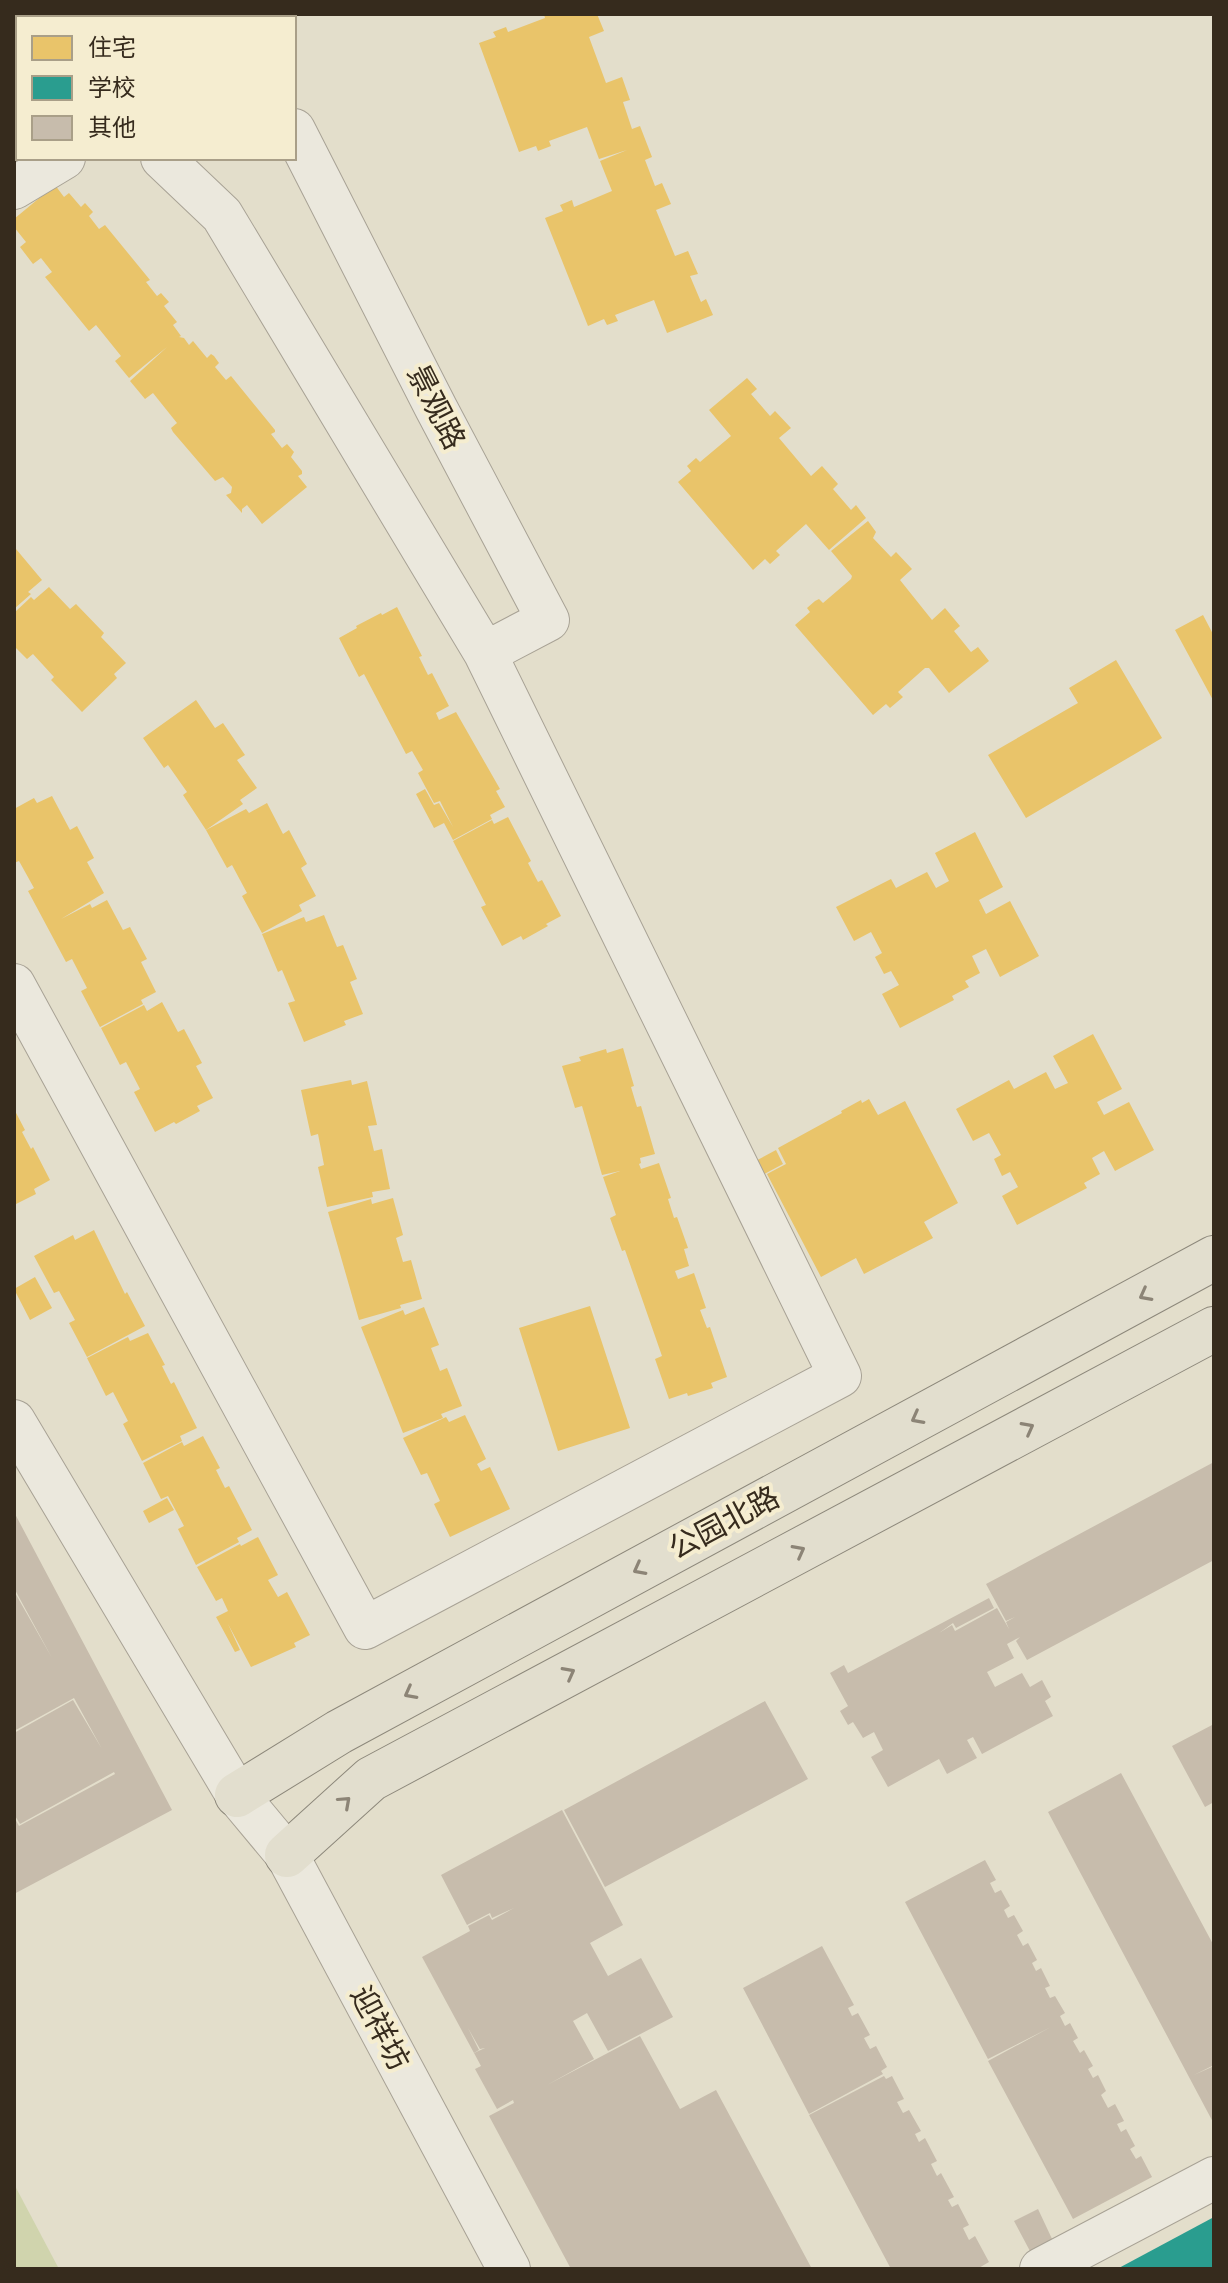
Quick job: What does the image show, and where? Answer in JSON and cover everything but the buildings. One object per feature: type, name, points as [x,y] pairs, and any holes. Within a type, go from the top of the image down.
[{"type":"main road","name":"公园北路","points":[[237,1795],[339,1732],[1214,1258]]},
{"type":"main road","name":"公园北路","points":[[287,1855],[371,1779],[1214,1329]]},
{"type":"street","name":"景观路","points":[[296,134],[548,620],[485,653]]},
{"type":"street","points":[[14,188],[61,160]]},
{"type":"street","points":[[14,985],[365,1628],[840,1376],[485,653],[222,215],[164,160]]},
{"type":"street","name":"迎祥坊","points":[[20,1443],[237,1795],[287,1855],[509,2269]]},
{"type":"street","points":[[1041,2269],[1214,2178]]},
{"type":"green space","points":[[14,2184],[59,2269],[14,2269]]}]
